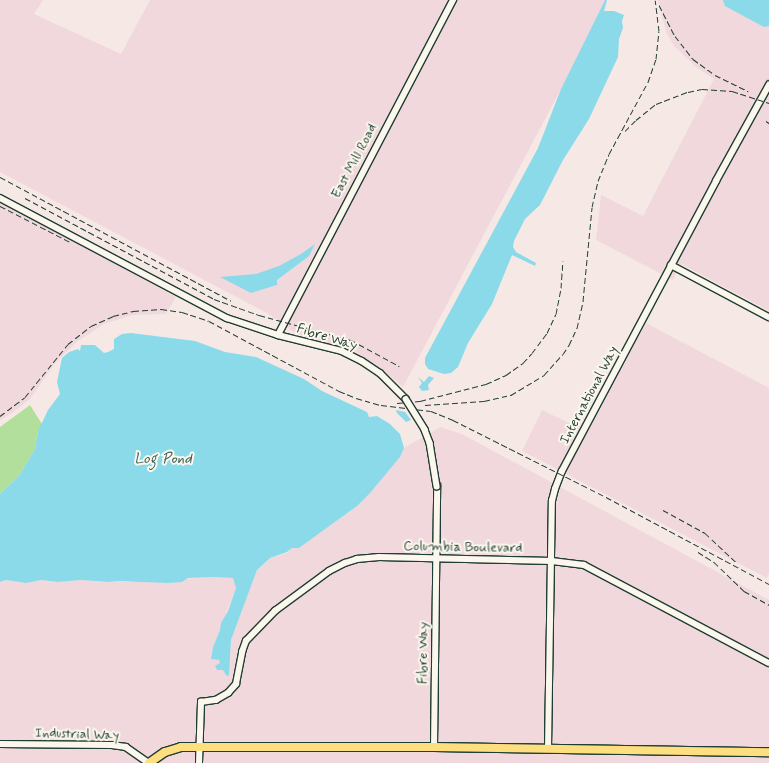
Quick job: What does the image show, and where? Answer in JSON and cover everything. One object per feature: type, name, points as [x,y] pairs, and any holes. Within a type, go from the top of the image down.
[{"type":"highway","points":[[149,763],[165,752],[181,747],[434,747],[769,752]]},
{"type":"street","name":"East Mill Road","points":[[278,334],[453,0]]},
{"type":"street","name":"International Way","points":[[548,748],[552,501],[554,489],[671,265],[769,85]]},
{"type":"street","name":"Fibre Way","points":[[0,198],[227,318],[278,334],[342,351],[362,361],[380,373],[406,399],[425,430],[430,443],[437,486],[434,747]]},
{"type":"street","points":[[671,265],[769,317]]},
{"type":"street","name":"Columbia Boulevard","points":[[200,747],[201,702],[216,700],[228,693],[236,684],[242,652],[246,641],[275,611],[329,571],[357,559],[379,557],[552,561],[584,565],[769,663]]},
{"type":"street","name":"Industrial Way","points":[[0,744],[112,745],[126,747],[149,763]]},
{"type":"street","points":[[199,763],[200,747]]},
{"type":"shaded area","points":[[0,0],[43,0],[34,14],[121,54],[150,0],[605,0],[561,89],[403,387],[382,369],[354,353],[295,333],[267,313],[0,172]]},
{"type":"shaded area","points":[[658,0],[769,0],[769,311],[681,264],[673,280],[596,240],[601,195],[643,216],[714,79],[697,68],[674,46],[666,32]]},
{"type":"shaded area","points":[[0,201],[176,297],[166,314],[132,315],[104,324],[78,341],[55,363],[30,399],[14,412],[0,420]]},
{"type":"shaded area","points":[[646,323],[769,388],[769,573],[767,578],[522,451],[542,410],[588,432]]},
{"type":"shaded area","points":[[440,427],[462,434],[769,600],[769,763],[0,763],[0,582],[6,580],[26,583],[41,580],[58,582],[81,580],[124,582],[215,577],[234,578],[236,588],[213,647],[211,659],[219,660],[226,675],[230,663],[231,640],[257,570],[270,558],[287,553],[292,548],[299,548],[357,506],[393,465],[404,448]]},
{"type":"green space","points":[[30,405],[42,424],[38,431],[35,449],[19,476],[0,494],[0,427]]},
{"type":"water","points":[[605,0],[607,0],[604,11],[614,11],[624,15],[622,21],[623,28],[619,39],[618,57],[589,119],[563,160],[540,205],[525,219],[514,241],[513,247],[516,252],[536,263],[535,266],[512,255],[492,304],[468,343],[458,367],[451,373],[444,374],[428,369],[425,364],[425,358],[538,148],[561,89]]},
{"type":"water","points":[[723,0],[769,0],[769,26],[764,27],[725,6]]},
{"type":"water","points":[[315,244],[309,256],[277,280],[277,285],[251,293],[220,277],[256,274],[279,266],[301,254]]},
{"type":"water","name":"Log Pond","points":[[131,333],[195,341],[225,352],[256,357],[304,379],[322,391],[367,412],[369,417],[377,416],[390,424],[400,434],[404,448],[400,457],[357,506],[299,548],[292,548],[287,552],[270,558],[257,570],[231,640],[229,676],[226,675],[223,670],[217,670],[215,666],[220,663],[219,660],[211,659],[213,647],[220,630],[221,623],[228,611],[236,588],[233,578],[188,578],[182,582],[168,583],[81,580],[58,582],[41,580],[26,583],[6,580],[0,582],[0,494],[19,476],[35,449],[38,431],[48,410],[60,394],[57,382],[62,358],[69,352],[78,349],[80,351],[81,345],[95,345],[104,353],[108,352],[114,349],[114,339],[122,334]]},
{"type":"water","points":[[429,376],[434,378],[428,385],[429,390],[422,391],[419,387],[422,383],[418,377],[424,382]]},
{"type":"water","points":[[396,410],[405,412],[411,420],[406,422]]},
{"type":"railway","points":[[425,405],[484,401],[511,395],[544,375],[569,345],[577,328],[583,301],[592,207],[598,181],[609,154],[648,82],[656,59],[659,31],[655,0]]},
{"type":"railway","points":[[659,5],[675,36],[693,59],[715,75],[748,91]]},
{"type":"railway","points":[[625,131],[656,104],[688,92],[702,89],[732,91],[769,103]]},
{"type":"railway","points":[[0,177],[231,301]]},
{"type":"railway","points":[[25,198],[214,299],[259,315],[351,340],[399,366]]},
{"type":"railway","points":[[0,206],[70,242]]},
{"type":"railway","points":[[397,403],[420,401],[486,384],[506,375],[523,363],[547,333],[556,314],[561,288],[563,261]]},
{"type":"railway","points":[[0,416],[25,397],[68,344],[91,326],[113,316],[133,311],[161,309],[182,312],[209,321],[339,391],[356,398],[381,405],[431,411],[453,420],[606,497],[769,584]]},
{"type":"railway","points":[[663,510],[705,533],[737,563]]},
{"type":"railway","points":[[698,552],[714,562],[744,591],[769,605]]}]
